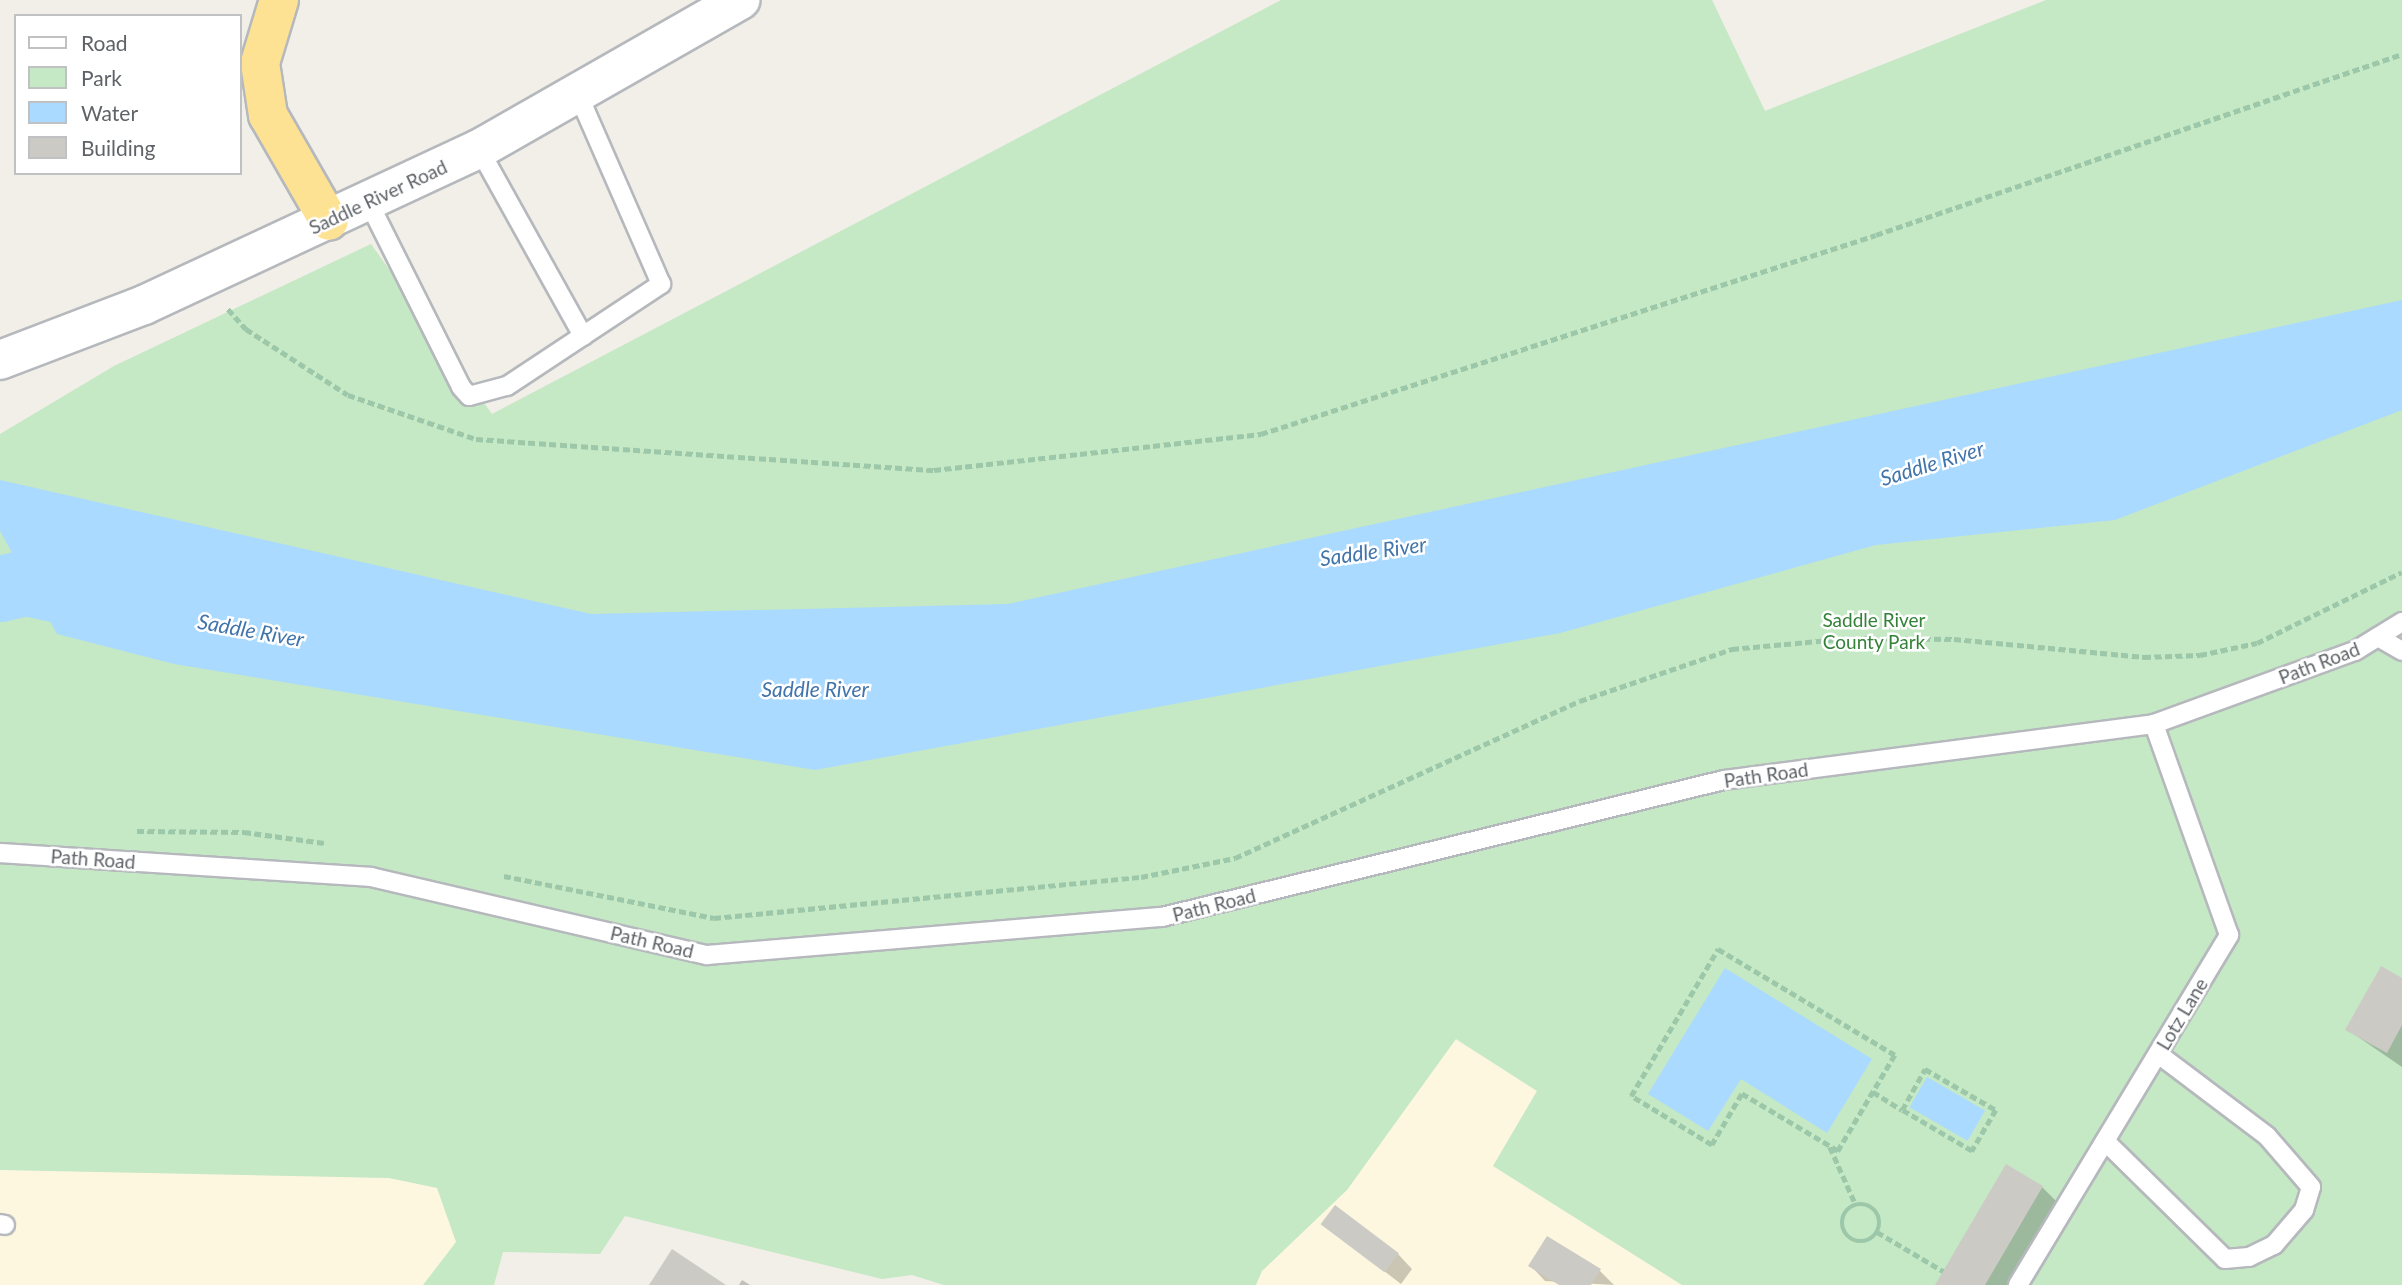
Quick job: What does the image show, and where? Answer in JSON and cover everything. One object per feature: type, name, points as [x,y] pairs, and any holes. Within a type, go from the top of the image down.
[{"type":"highway","points":[[279,0],[260,63],[268,115],[330,221]]},
{"type":"street","name":"Saddle River Road","points":[[0,360],[202,279],[479,149],[740,0]]},
{"type":"lane","points":[[368,201],[469,396],[507,386],[661,284],[578,94]]},
{"type":"lane","points":[[479,149],[583,336]]},
{"type":"lane","name":"Path Road","points":[[0,853],[371,877],[707,955],[1162,918],[1724,780],[2154,724],[2378,637],[2402,622]]},
{"type":"lane","points":[[2378,637],[2402,651]]},
{"type":"lane","name":"Lotz Lane","points":[[2018,1285],[2229,935],[2154,724]]},
{"type":"lane","points":[[2105,1141],[2225,1259],[2249,1257],[2274,1245],[2304,1210],[2311,1187],[2267,1136],[2158,1054]]},
{"type":"path","points":[[202,279],[246,329],[348,395],[476,439],[934,470],[1261,434],[1876,235],[2402,54]]},
{"type":"path","points":[[497,875],[714,918],[1141,877],[1235,858],[1580,701],[1732,649],[1850,638],[1954,639],[2144,657],[2200,655],[2257,643],[2402,572]]},
{"type":"path","points":[[133,832],[244,832],[335,845]]},
{"type":"path","points":[[1718,949],[1895,1055],[1838,1151],[1829,1146],[1742,1094],[1712,1145],[1631,1096],[1718,949]]},
{"type":"path","points":[[1873,1092],[1902,1110],[1972,1152],[1996,1110],[1926,1069],[1902,1110]]},
{"type":"path","points":[[1829,1146],[1856,1205],[1877,1213],[1877,1232]]},
{"type":"path","points":[[1856,1205],[1844,1216],[1847,1234],[1864,1241],[1877,1232]]},
{"type":"path","points":[[1877,1232],[1943,1271]]},
{"type":"shaded area","points":[[1455,1039],[1537,1091],[1493,1166],[1682,1285],[1218,1285]]},
{"type":"shaded area","points":[[0,1170],[192,1172],[483,1181],[465,1285],[0,1285]]},
{"type":"green space","name":"Saddle River County Park","points":[[1281,0],[1712,0],[1765,111],[2046,0],[2402,0],[2402,1285],[1682,1285],[1493,1166],[1537,1091],[1456,1039],[1347,1190],[1262,1271],[1256,1285],[944,1285],[912,1275],[882,1279],[625,1216],[600,1254],[503,1252],[494,1285],[423,1285],[456,1242],[437,1188],[389,1178],[0,1170],[0,434],[114,366],[371,244],[492,414]]},
{"type":"water","name":"Saddle River","points":[[2402,300],[2402,410],[2115,520],[1876,545],[1560,633],[815,770],[174,664],[57,634],[0,531],[0,480],[591,614],[1008,604]]},
{"type":"water","points":[[1725,968],[1872,1059],[1827,1133],[1741,1079],[1708,1131],[1648,1094]]},
{"type":"water","points":[[1927,1077],[1985,1110],[1968,1141],[1910,1107]]},
{"type":"building","points":[[2381,966],[2402,978],[2402,1025],[2387,1053],[2345,1030]]},
{"type":"building","points":[[2006,1164],[2043,1186],[1985,1285],[1935,1285]]},
{"type":"building","points":[[1335,1205],[1399,1253],[1384,1272],[1321,1224]]},
{"type":"building","points":[[1547,1236],[1601,1269],[1591,1285],[1559,1285],[1528,1266]]},
{"type":"building","points":[[672,1249],[726,1285],[649,1285]]},
{"type":"waterway","name":"Saddle River","points":[[0,589],[27,583],[118,603]]}]
